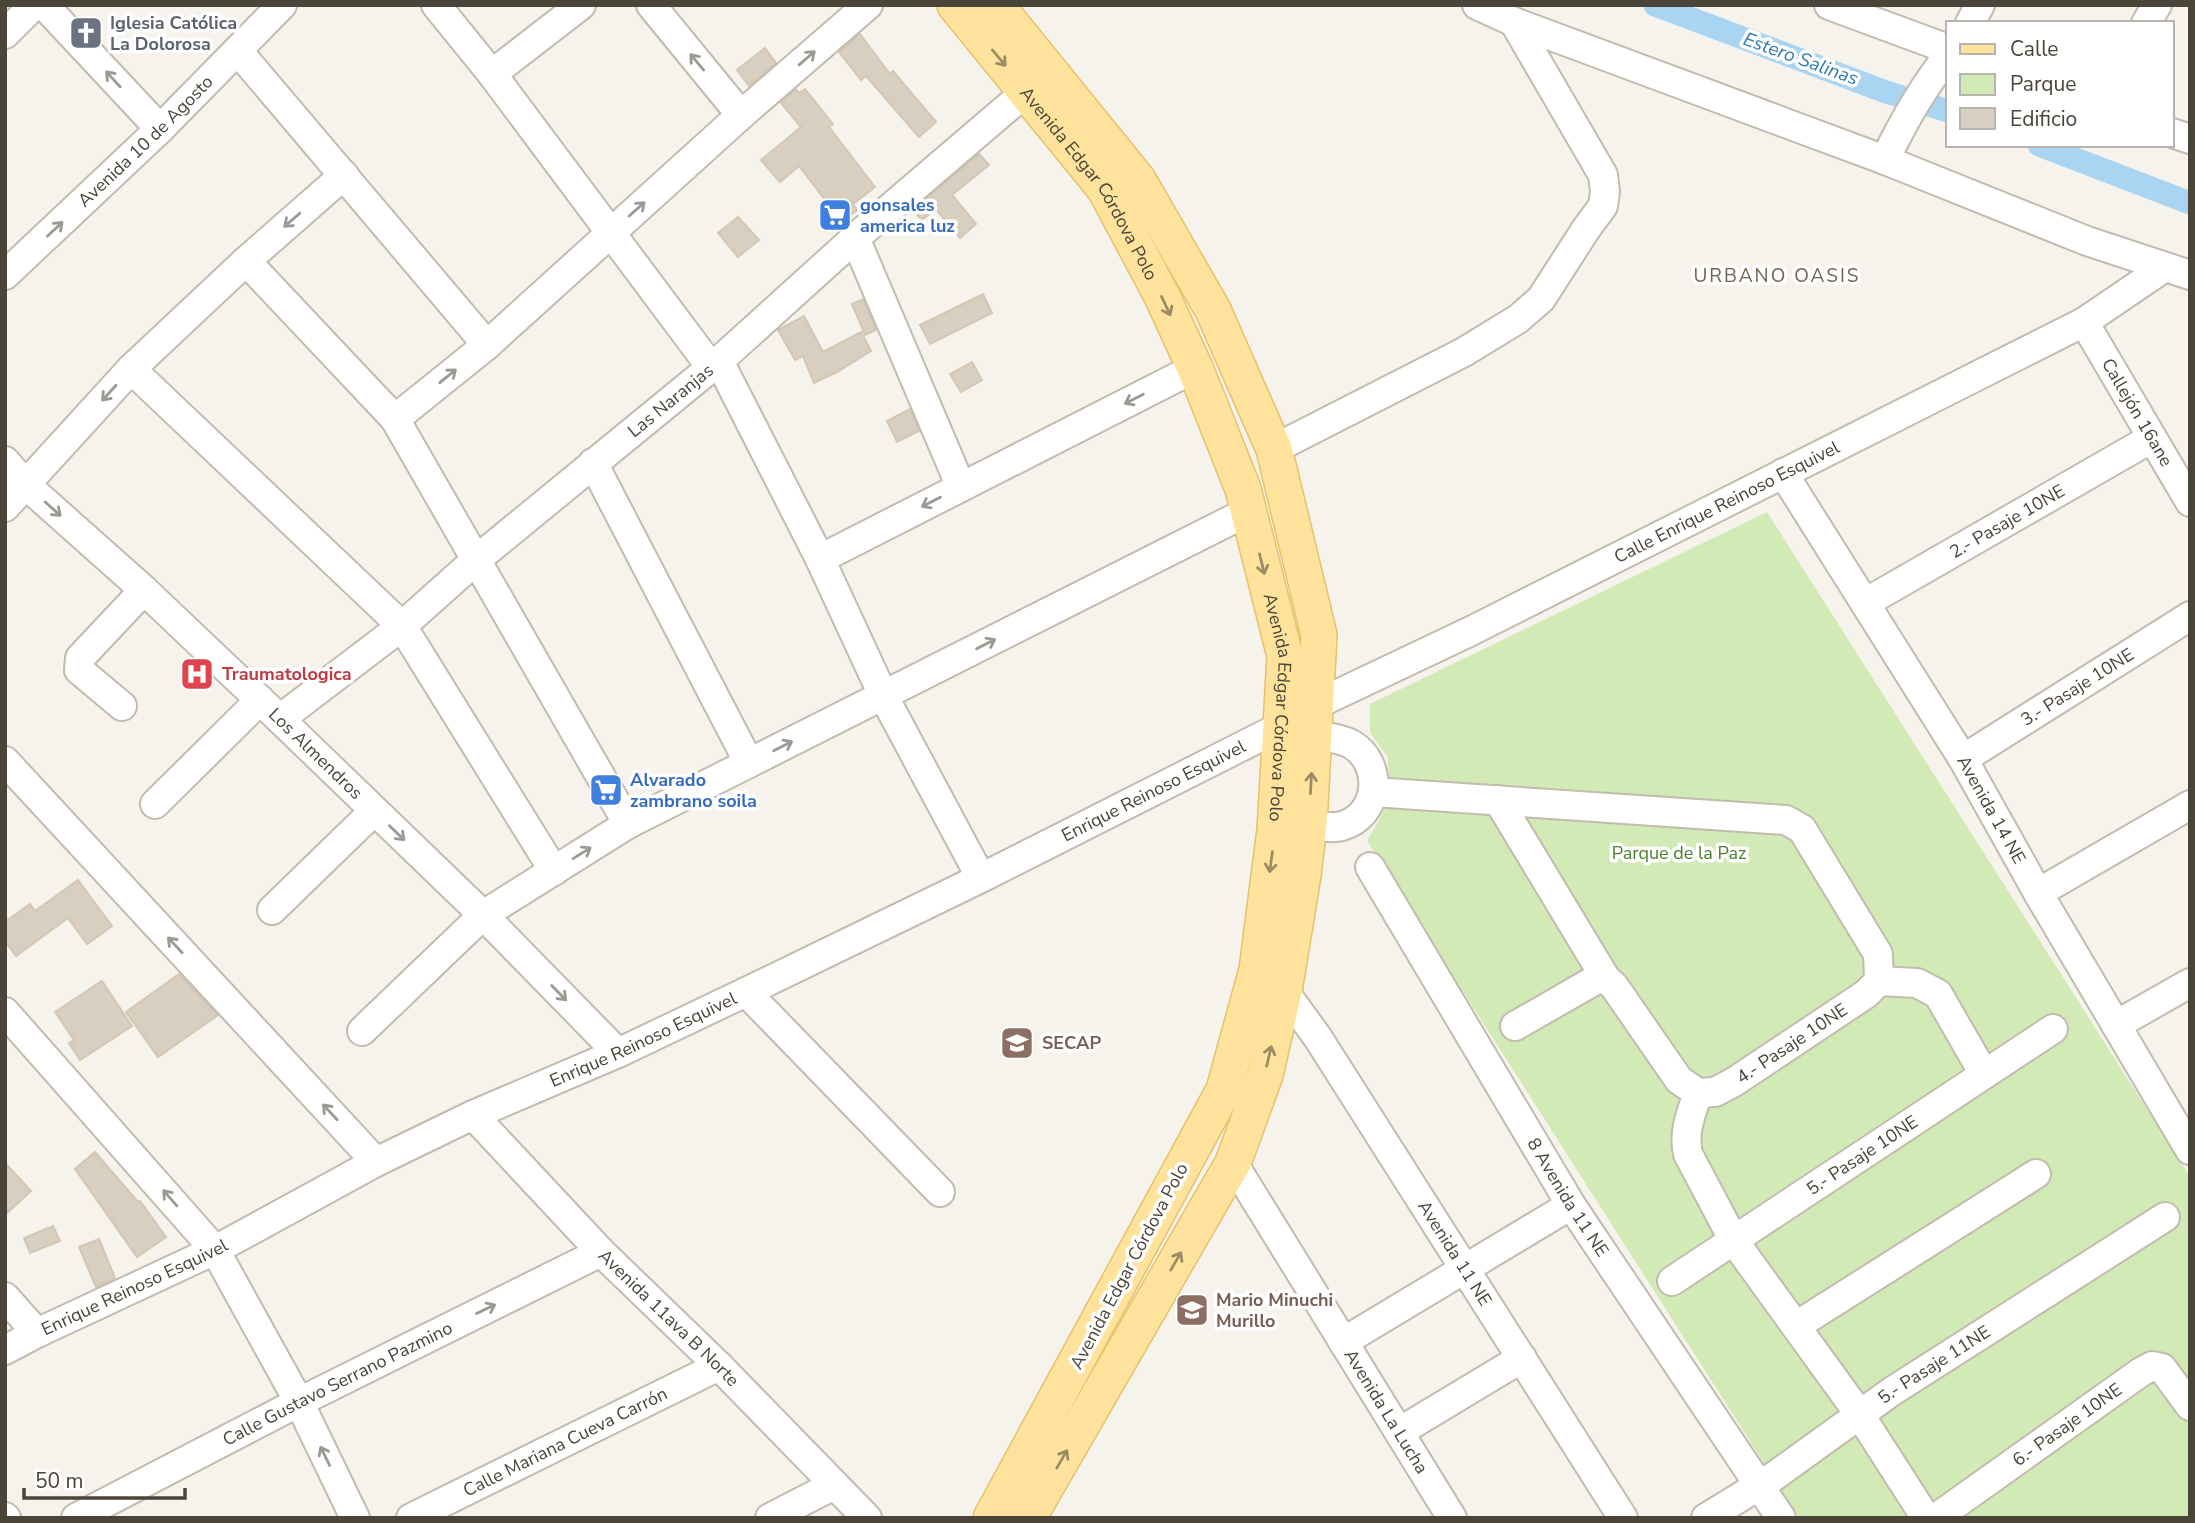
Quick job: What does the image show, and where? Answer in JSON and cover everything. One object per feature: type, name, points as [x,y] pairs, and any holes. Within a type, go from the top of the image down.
[{"type":"main road","name":"Avenida Edgar Córdova Polo","points":[[955,5],[1038,81],[1138,180],[1213,310],[1274,449],[1319,635],[1304,722],[1275,830],[1257,970],[1224,1090],[991,1518]]},
{"type":"main road","name":"Avenida Edgar Córdova Polo","points":[[996,5],[1038,81],[1105,189],[1162,296],[1195,368],[1243,489],[1284,656],[1304,722],[1309,824],[1284,991],[1265,1075],[1233,1163],[1028,1518]]},
{"type":"street","name":"Avenida 10 de Agosto","points":[[5,275],[160,129],[282,5]]},
{"type":"street","points":[[436,5],[492,74],[610,233],[715,364],[820,559],[883,695],[981,878]]},
{"type":"street","points":[[492,74],[580,5]]},
{"type":"street","points":[[651,5],[741,115]]},
{"type":"street","points":[[395,419],[487,345],[741,115],[868,5]]},
{"type":"street","points":[[1477,5],[1514,22],[1885,160],[2087,241],[2177,271]]},
{"type":"street","points":[[1829,5],[1945,58],[1898,133],[1885,160]]},
{"type":"street","points":[[1971,21],[1980,5]]},
{"type":"street","points":[[2147,21],[2157,5]]},
{"type":"street","points":[[5,34],[47,7],[160,129]]},
{"type":"street","points":[[1274,449],[1464,352],[1518,319],[1541,299],[1603,206],[1603,175],[1514,22]]},
{"type":"street","points":[[238,51],[487,345]]},
{"type":"street","name":"Las Naranjas","points":[[155,804],[270,709],[402,626],[476,560],[715,364],[855,238],[1038,81]]},
{"type":"street","points":[[5,507],[131,369],[246,261],[344,175]]},
{"type":"street","points":[[855,238],[961,487]]},
{"type":"street","points":[[246,261],[395,419],[628,824]]},
{"type":"street","name":"Calle Enrique Reinoso Esquivel","points":[[1304,722],[1471,631],[2084,322],[2177,271]]},
{"type":"street","name":"Callejón 16ane","points":[[2084,322],[2190,502]]},
{"type":"street","points":[[820,559],[1195,368]]},
{"type":"street","points":[[131,369],[402,626],[554,871]]},
{"type":"street","name":"2.- Pasaje 10NE","points":[[1865,603],[2151,438]]},
{"type":"street","name":"Los Almendros","points":[[5,461],[26,485],[144,590],[270,709],[483,915],[618,1053]]},
{"type":"street","points":[[593,463],[749,763]]},
{"type":"street","name":"Avenida 14 NE","points":[[1783,473],[1963,759],[2038,893],[2190,1150]]},
{"type":"street","points":[[362,1031],[483,915],[628,824],[1249,511]]},
{"type":"street","points":[[122,706],[79,670],[80,658],[144,590]]},
{"type":"street","name":"3.- Pasaje 10NE","points":[[1963,759],[2190,616]]},
{"type":"street","points":[[1304,722],[1350,743],[1370,764],[1374,777],[1370,803],[1353,821],[1329,827],[1309,824]]},
{"type":"street","name":"Enrique Reinoso Esquivel","points":[[5,1350],[215,1250],[376,1162],[473,1115],[618,1053],[1304,722]]},
{"type":"street","points":[[5,761],[376,1162]]},
{"type":"street","points":[[1373,792],[1786,820],[1794,823],[1802,829],[1878,954],[1879,981],[1917,983],[1938,994],[1984,1074]]},
{"type":"street","points":[[1498,800],[1606,978],[1679,1080],[1698,1093],[1686,1128],[1688,1154],[1734,1241],[1860,1415],[1926,1518]]},
{"type":"street","points":[[2038,893],[2190,805]]},
{"type":"street","points":[[272,910],[374,811]]},
{"type":"street","name":"8 Avenida 11 NE","points":[[1370,867],[1571,1205],[1780,1518]]},
{"type":"street","points":[[1514,1026],[1597,979],[1606,978]]},
{"type":"street","name":"4.- Pasaje 10NE","points":[[1698,1093],[1715,1092],[1734,1082],[1866,993],[1879,981]]},
{"type":"street","points":[[2116,1026],[2190,983]]},
{"type":"street","name":"Avenida 11 NE","points":[[1284,991],[1318,1038],[1623,1518]]},
{"type":"street","points":[[746,992],[940,1192]]},
{"type":"street","points":[[5,1012],[215,1250],[299,1402],[355,1518]]},
{"type":"street","name":"5.- Pasaje 10NE","points":[[1672,1281],[2053,1029]]},
{"type":"street","name":"Avenida 11ava B Norte","points":[[473,1115],[601,1252],[719,1366],[867,1518]]},
{"type":"street","name":"Avenida La Lucha","points":[[1233,1163],[1452,1518]]},
{"type":"street","points":[[1796,1326],[2035,1174]]},
{"type":"street","points":[[1343,1342],[1571,1205]]},
{"type":"street","name":"5.- Pasaje 11NE","points":[[1706,1518],[1760,1486],[1891,1392],[2165,1217]]},
{"type":"street","name":"Calle Gustavo Serrano Pazmino","points":[[76,1518],[299,1402],[601,1252]]},
{"type":"street","points":[[5,1297],[37,1333]]},
{"type":"street","points":[[1399,1432],[1522,1358]]},
{"type":"street","name":"Calle Mariana Cueva Carrón","points":[[411,1518],[719,1366]]},
{"type":"street","name":"6.- Pasaje 10NE","points":[[1936,1518],[2152,1366],[2162,1368],[2190,1406]]},
{"type":"street","points":[[771,1518],[834,1485]]},
{"type":"green space","name":"Parque de la Paz","points":[[1767,512],[2190,1177],[2190,1518],[1799,1518],[1367,841],[1390,800],[1388,757],[1370,733],[1370,704]]},
{"type":"building","points":[[860,34],[890,74],[893,71],[936,122],[919,137],[866,76],[861,80],[839,52]]},
{"type":"building","points":[[765,48],[776,63],[749,86],[737,70]]},
{"type":"building","points":[[796,89],[799,93],[805,89],[833,124],[829,127],[875,187],[853,204],[857,210],[842,222],[799,166],[780,182],[761,160],[801,127],[781,103]]},
{"type":"building","points":[[979,154],[989,165],[952,195],[976,224],[960,238],[936,209],[922,220],[913,210]]},
{"type":"building","points":[[738,217],[759,240],[738,257],[718,233]]},
{"type":"building","points":[[983,294],[992,313],[930,344],[920,325]]},
{"type":"building","points":[[863,299],[876,330],[865,335],[852,304]]},
{"type":"building","points":[[804,316],[823,352],[861,332],[871,351],[814,383],[803,356],[795,360],[778,330]]},
{"type":"building","points":[[972,362],[982,380],[961,392],[950,374]]},
{"type":"building","points":[[910,409],[919,431],[897,442],[887,421]]},
{"type":"building","points":[[78,880],[112,926],[87,944],[68,918],[16,956],[5,941],[5,922],[30,904],[35,911]]},
{"type":"building","points":[[179,974],[218,1015],[158,1057],[126,1012]]},
{"type":"building","points":[[102,981],[132,1026],[80,1060],[69,1043],[74,1040],[55,1012]]},
{"type":"building","points":[[95,1152],[138,1202],[140,1201],[166,1237],[137,1257],[75,1169]]},
{"type":"building","points":[[5,1163],[31,1191],[5,1215]]},
{"type":"building","points":[[53,1226],[60,1241],[30,1253],[24,1238]]},
{"type":"building","points":[[99,1239],[115,1278],[96,1287],[79,1247]]},
{"type":"waterway","name":"Estero Salinas","points":[[1655,5],[1886,92],[1946,110]]},
{"type":"waterway","name":"Estero Salinas","points":[[2044,147],[2190,203]]},
{"type":"place","name":"Iglesia Católica La Dolorosa","points":[[86,33]]},
{"type":"place","name":"gonsales america luz","points":[[835,215]]},
{"type":"place","name":"Traumatologica","points":[[197,674]]},
{"type":"place","name":"Alvarado zambrano soila","points":[[606,790]]},
{"type":"place","name":"SECAP","points":[[1017,1043]]},
{"type":"place","name":"Mario Minuchi Murillo","points":[[1192,1310]]},
{"type":"district","name":"URBANO OASIS","points":[[1777,275]]}]
